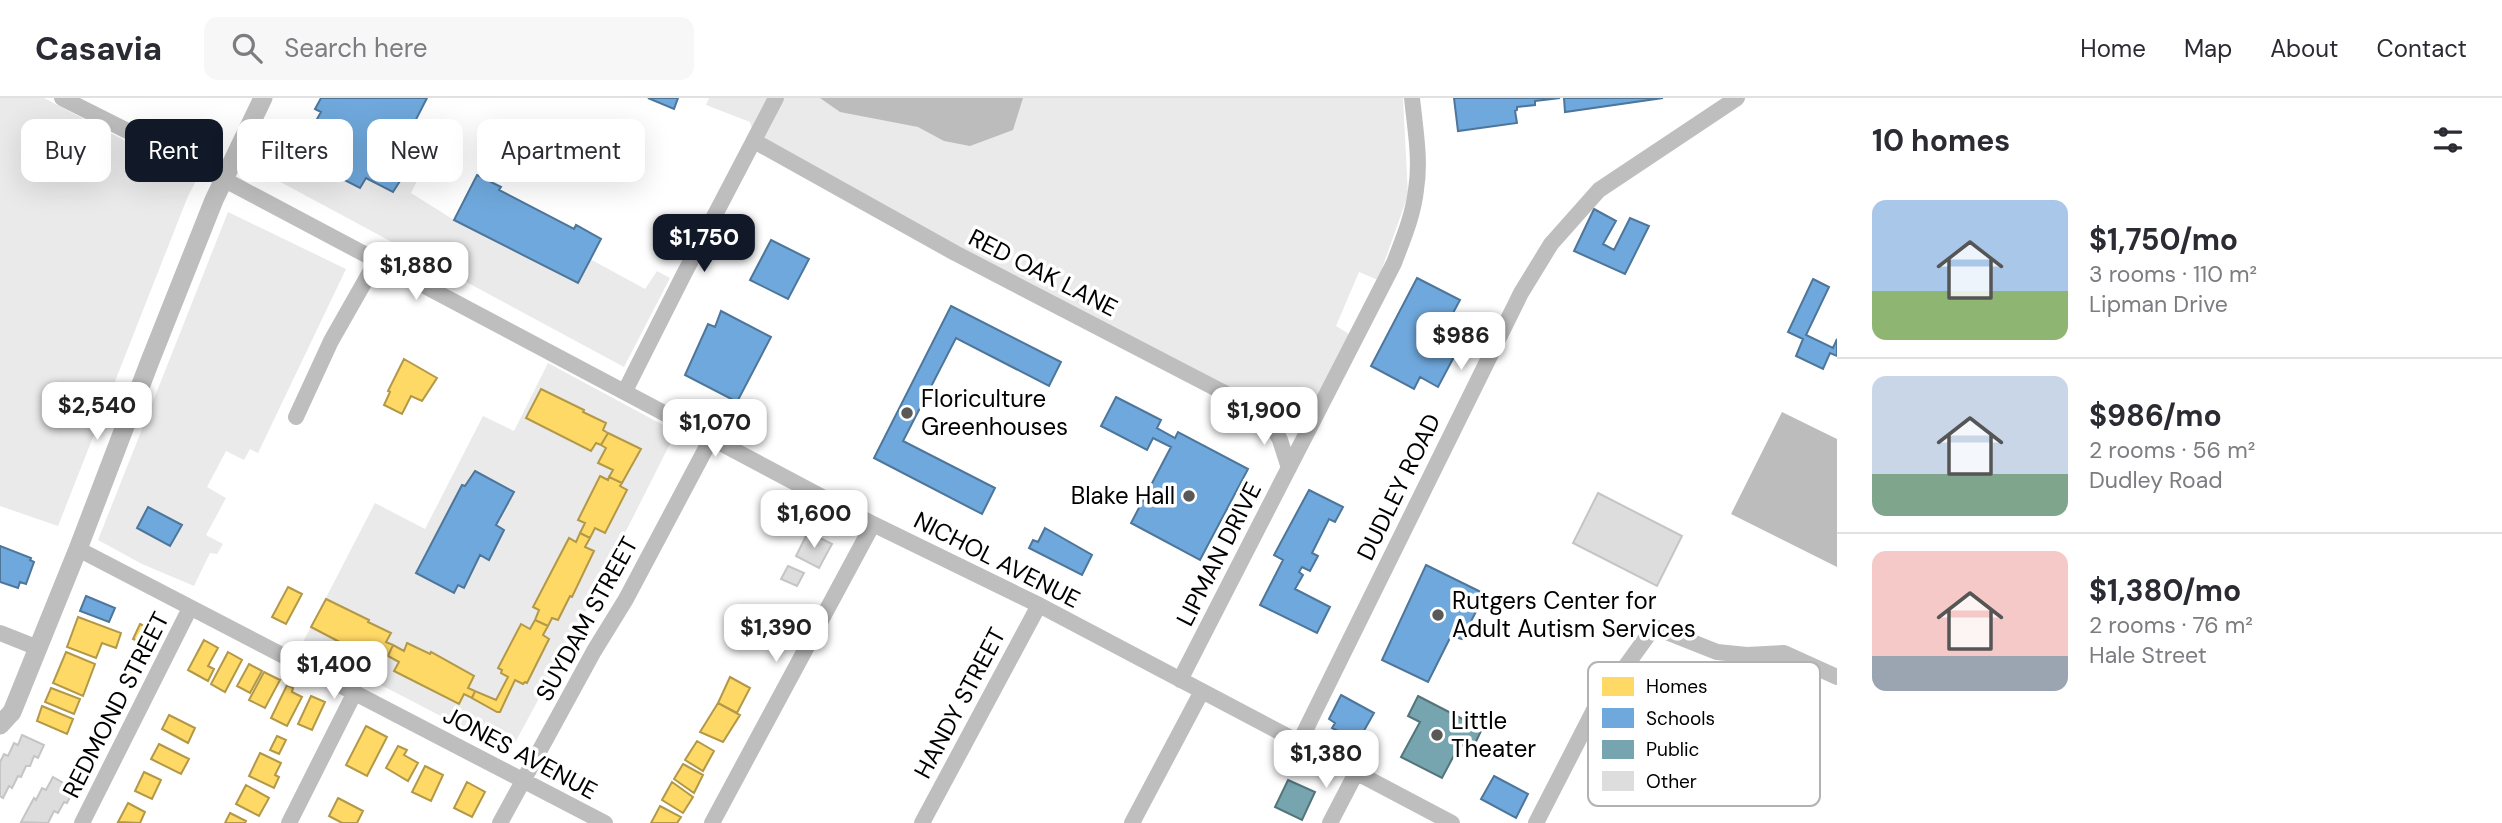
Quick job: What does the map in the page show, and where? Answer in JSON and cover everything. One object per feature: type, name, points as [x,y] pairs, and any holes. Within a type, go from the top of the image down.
[{"type":"street","name":"NICHOL AVENUE","points":[[62,98],[225,180],[873,524],[1039,605],[1452,823]]},
{"type":"street","points":[[0,725],[12,712],[150,360],[225,180],[263,98]]},
{"type":"street","points":[[625,391],[776,98]]},
{"type":"street","name":"LIPMAN DRIVE","points":[[1180,680],[1394,263],[1409,225],[1417,190],[1418,156],[1412,98]]},
{"type":"street","name":"DUDLEY ROAD","points":[[1300,741],[1514,305],[1551,244],[1599,190],[1737,98]]},
{"type":"street","name":"RED OAK LANE","points":[[754,141],[955,253],[1267,415]]},
{"type":"street","points":[[296,417],[331,341],[377,260]]},
{"type":"street","points":[[1289,468],[1280,440],[1267,415],[1293,414],[1319,405]]},
{"type":"street","name":"SUYDAM STREET","points":[[500,823],[594,651],[626,599],[712,437]]},
{"type":"street","points":[[712,823],[873,524]]},
{"type":"street","name":"JONES AVENUE","points":[[78,549],[605,823]]},
{"type":"street","name":"HANDY STREET","points":[[922,823],[1039,605]]},
{"type":"street","name":"REDMOND STREET","points":[[82,823],[190,608]]},
{"type":"street","points":[[1629,662],[1654,627],[1717,652],[1747,655],[1784,653],[1804,662]]},
{"type":"street","points":[[0,633],[38,648]]},
{"type":"street","points":[[1820,669],[1837,677]]},
{"type":"street","points":[[1132,823],[1202,691]]},
{"type":"street","points":[[289,823],[355,692]]},
{"type":"street","points":[[1535,823],[1588,721]]},
{"type":"street","points":[[1330,823],[1356,773]]},
{"type":"shaded area","points":[[0,98],[44,98],[84,119],[21,119],[21,182],[111,182],[111,133],[125,141],[125,182],[195,182],[58,526],[0,506]]},
{"type":"shaded area","points":[[709,98],[1403,98],[1408,195],[1378,280],[1359,272],[1336,326],[1351,335],[1319,405],[1267,415],[754,137],[750,122],[706,105]]},
{"type":"shaded area","points":[[820,98],[1023,98],[1013,130],[970,146],[944,141],[918,127],[840,112]]},
{"type":"shaded area","points":[[366,178],[367,182],[374,182],[393,192],[399,182],[416,182],[411,193],[454,220],[578,283],[590,259],[645,289],[657,271],[670,278],[624,367],[281,182],[349,182],[360,188]]},
{"type":"shaded area","points":[[228,212],[346,269],[258,453],[250,449],[244,460],[226,451],[207,487],[226,498],[206,535],[223,544],[217,554],[210,553],[194,586],[142,564],[98,540]]},
{"type":"shaded area","points":[[548,363],[676,432],[576,630],[510,752],[302,644],[375,503],[425,529],[483,416],[514,431]]},
{"type":"shaded area","points":[[1782,412],[1837,439],[1837,567],[1731,514]]},
{"type":"building: Homes","points":[[404,359],[437,378],[422,401],[411,396],[402,414],[384,405]]},
{"type":"building: Homes","points":[[541,389],[606,423],[603,430],[608,433],[601,445],[596,443],[591,451],[526,418]]},
{"type":"building: Homes","points":[[608,433],[641,449],[622,483],[609,477],[613,470],[598,463],[606,448],[601,445]]},
{"type":"building: Homes","points":[[600,476],[622,483],[620,486],[627,490],[605,533],[595,528],[590,538],[580,533],[585,523],[578,520]]},
{"type":"building: Homes","points":[[580,533],[590,538],[585,547],[594,551],[558,620],[552,618],[548,626],[535,620],[539,610],[533,607],[569,538],[576,542]]},
{"type":"building: Homes","points":[[288,587],[302,594],[286,624],[272,617]]},
{"type":"building: Homes","points":[[326,599],[391,633],[386,642],[393,645],[388,656],[380,652],[376,661],[311,627]]},
{"type":"building: Homes","points":[[78,617],[121,633],[116,648],[102,643],[96,658],[67,647]]},
{"type":"building: Homes","points":[[535,620],[548,626],[543,635],[549,639],[527,683],[515,680],[500,712],[472,698],[475,691],[496,700],[508,677],[498,668],[521,624],[530,629]]},
{"type":"building: Homes","points":[[140,624],[154,631],[147,645],[133,639]]},
{"type":"building: Homes","points":[[204,640],[218,648],[208,666],[214,669],[208,681],[188,670]]},
{"type":"building: Homes","points":[[407,643],[430,654],[431,652],[474,676],[468,688],[475,691],[472,698],[464,694],[459,704],[394,671],[399,662],[388,656],[393,645],[404,651]]},
{"type":"building: Homes","points":[[66,652],[95,664],[83,696],[53,683]]},
{"type":"building: Homes","points":[[228,652],[242,660],[225,692],[211,684]]},
{"type":"building: Homes","points":[[126,663],[138,668],[133,679],[121,674]]},
{"type":"building: Homes","points":[[249,664],[262,671],[250,693],[237,686]]},
{"type":"building: Homes","points":[[264,672],[280,680],[265,708],[249,700]]},
{"type":"building: Homes","points":[[730,677],[750,688],[737,713],[718,703]]},
{"type":"building: Homes","points":[[287,685],[293,688],[292,692],[302,697],[287,726],[271,718]]},
{"type":"building: Homes","points":[[51,688],[80,699],[74,714],[45,702]]},
{"type":"building: Homes","points":[[311,696],[325,702],[312,730],[298,724]]},
{"type":"building: Homes","points":[[718,703],[740,715],[723,742],[700,732]]},
{"type":"building: Homes","points":[[42,706],[73,719],[67,734],[37,721]]},
{"type":"building: Homes","points":[[169,715],[195,728],[188,743],[162,729]]},
{"type":"building: Homes","points":[[366,726],[387,737],[367,776],[346,765]]},
{"type":"building: Homes","points":[[277,736],[286,740],[279,754],[270,750]]},
{"type":"building: Homes","points":[[697,741],[714,751],[703,771],[685,760]]},
{"type":"building: Homes","points":[[159,744],[189,759],[181,774],[151,759]]},
{"type":"building: Homes","points":[[398,746],[407,750],[404,755],[418,763],[408,781],[386,768]]},
{"type":"building: Homes","points":[[260,753],[281,763],[275,775],[279,777],[274,788],[249,776]]},
{"type":"building: Homes","points":[[683,764],[703,775],[694,793],[674,779]]},
{"type":"building: Homes","points":[[425,766],[443,775],[431,801],[412,792]]},
{"type":"building: Homes","points":[[144,772],[161,780],[152,799],[135,791]]},
{"type":"building: Homes","points":[[467,782],[485,792],[472,817],[454,808]]},
{"type":"building: Homes","points":[[672,782],[693,797],[683,813],[662,800]]},
{"type":"building: Homes","points":[[246,785],[269,798],[259,816],[236,804]]},
{"type":"building: Homes","points":[[338,798],[363,811],[357,823],[342,823],[329,816]]},
{"type":"building: Homes","points":[[128,803],[145,812],[140,823],[118,822]]},
{"type":"building: Homes","points":[[660,806],[681,817],[677,823],[651,823]]},
{"type":"building: Homes","points":[[230,813],[246,821],[245,823],[225,823]]},
{"type":"building: Schools","points":[[321,98],[427,98],[416,119],[367,119],[367,179],[360,188],[348,182],[353,182],[353,119],[317,119],[321,112],[315,109]]},
{"type":"building: Schools","points":[[648,98],[678,98],[674,109]]},
{"type":"building: Schools","points":[[1454,98],[1560,98],[1535,101],[1535,105],[1517,107],[1517,123],[1458,131]]},
{"type":"building: Schools","points":[[1564,98],[1663,98],[1565,112]]},
{"type":"building: Schools","points":[[477,175],[477,182],[491,182],[501,187],[499,190],[574,229],[576,225],[601,239],[578,283],[454,220]]},
{"type":"building: Schools","points":[[374,182],[399,182],[393,192]]},
{"type":"building: Schools","points":[[1594,209],[1616,221],[1603,244],[1614,250],[1630,218],[1649,226],[1625,274],[1574,251]]},
{"type":"building: Schools","points":[[771,240],[809,259],[788,299],[750,280]]},
{"type":"building: Schools","points":[[1417,278],[1460,300],[1453,313],[1472,323],[1438,387],[1420,377],[1414,389],[1371,366]]},
{"type":"building: Schools","points":[[1813,279],[1829,287],[1806,335],[1833,348],[1837,339],[1837,356],[1830,353],[1823,369],[1796,356],[1803,339],[1788,332]]},
{"type":"building: Schools","name":"Floriculture Greenhouses","points":[[951,306],[1061,362],[1049,386],[956,338],[903,441],[995,488],[982,514],[874,458]]},
{"type":"building: Schools","points":[[721,311],[771,337],[737,402],[685,375],[708,324],[715,327]]},
{"type":"building: Schools","name":"Blake Hall","points":[[1116,397],[1161,420],[1157,428],[1175,438],[1178,432],[1248,469],[1200,560],[1131,523],[1171,447],[1153,438],[1147,450],[1101,426]]},
{"type":"building: Schools","points":[[475,471],[514,492],[496,525],[504,530],[489,560],[480,555],[464,588],[458,585],[454,593],[416,573],[462,485],[465,486]]},
{"type":"building: Schools","points":[[1309,490],[1343,507],[1335,522],[1329,519],[1312,553],[1318,556],[1310,571],[1302,567],[1299,572],[1303,575],[1295,589],[1330,607],[1317,633],[1260,605],[1283,560],[1274,555]]},
{"type":"building: Schools","points":[[148,507],[182,525],[170,546],[137,528]]},
{"type":"building: Schools","points":[[1045,528],[1092,555],[1082,575],[1029,548],[1033,540],[1038,542]]},
{"type":"building: Schools","points":[[0,546],[31,558],[34,562],[26,584],[20,582],[18,588],[0,582]]},
{"type":"building: Schools","name":"Rutgers Center for Adult Autism Services","points":[[1426,565],[1485,594],[1462,639],[1451,636],[1428,682],[1382,660]]},
{"type":"building: Schools","points":[[86,596],[115,608],[109,622],[80,611]]},
{"type":"building: Schools","points":[[1341,695],[1374,713],[1361,736],[1355,733],[1352,738],[1332,728],[1335,723],[1329,719]]},
{"type":"building: Schools","points":[[1494,776],[1528,794],[1516,818],[1481,799]]},
{"type":"building: Public","name":"Little Theater","points":[[1418,696],[1482,729],[1472,750],[1460,744],[1442,778],[1401,757],[1420,722],[1408,716]]},
{"type":"building: Public","points":[[1288,780],[1315,792],[1302,820],[1275,807]]},
{"type":"building: Other","points":[[1598,493],[1682,536],[1657,586],[1573,543]]},
{"type":"building: Other","points":[[808,532],[832,544],[819,568],[796,556]]},
{"type":"building: Other","points":[[788,566],[804,573],[797,586],[781,579]]},
{"type":"building: Other","points":[[22,735],[44,745],[38,758],[34,756],[30,766],[26,766],[12,788],[9,786],[3,798],[0,796],[0,762],[4,754],[8,756],[14,743],[18,745]]},
{"type":"building: Other","points":[[53,777],[74,789],[67,803],[64,802],[58,813],[54,811],[48,823],[21,822],[34,798],[36,800],[42,788],[46,790]]},
{"type":"place","name":"Floriculture Greenhouses","points":[[907,413]]},
{"type":"place","name":"Blake Hall","points":[[1189,496]]},
{"type":"place","name":"Rutgers Center for Adult Autism Services","points":[[1438,615]]},
{"type":"place","name":"Little Theater","points":[[1437,735]]}]
